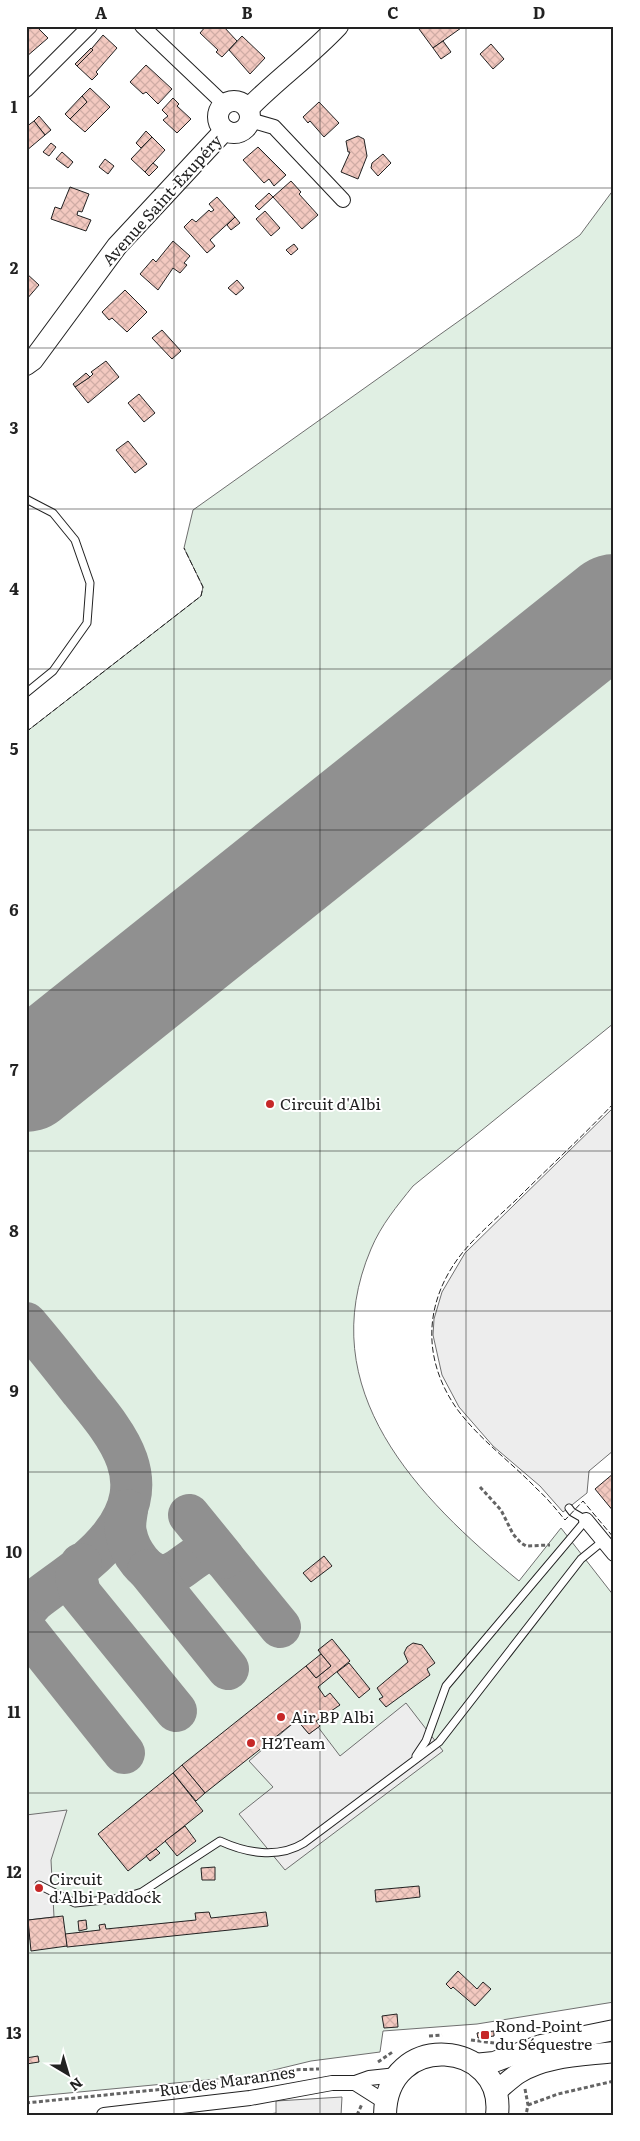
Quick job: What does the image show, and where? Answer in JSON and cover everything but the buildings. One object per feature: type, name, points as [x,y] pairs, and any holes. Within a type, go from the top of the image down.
[{"type":"main road","points":[[385,2108],[389,2088],[397,2075],[410,2063],[425,2056],[442,2053],[459,2056],[474,2064],[487,2076],[495,2092],[497,2115]]},
{"type":"street","points":[[26,90],[90,26]]},
{"type":"street","points":[[142,26],[224,105]]},
{"type":"street","points":[[338,26],[313,52],[263,94],[249,115],[240,132],[225,130],[219,117],[224,105],[235,101],[240,102],[249,115],[274,127],[343,200]]},
{"type":"street","name":"Avenue Saint-Exupéry","points":[[26,366],[33,360],[117,246],[225,130]]},
{"type":"street","points":[[586,1520],[614,1554]]},
{"type":"street","points":[[474,2064],[494,2062],[541,2045],[614,2030]]},
{"type":"street","points":[[495,2092],[520,2072],[540,2064],[572,2057],[614,2052]]},
{"type":"street","name":"Rue des Marannes","points":[[104,2115],[250,2098],[332,2082],[355,2082],[369,2078],[397,2075]]},
{"type":"street","points":[[355,2082],[385,2108]]},
{"type":"lane","points":[[26,499],[53,513],[75,540],[90,583],[87,623],[53,671],[26,693]]},
{"type":"lane","points":[[411,1763],[426,1741],[446,1686],[586,1520],[568,1508]]},
{"type":"lane","points":[[39,1885],[75,1903],[122,1898],[142,1892],[220,1840],[250,1851],[287,1852],[304,1843],[439,1742],[580,1559],[604,1541]]},
{"type":"path","points":[[480,1487],[501,1510],[521,1543],[526,1546],[552,1545],[559,1552]]},
{"type":"path","points":[[26,2103],[243,2081],[288,2070],[325,2069]]},
{"type":"path","points":[[528,2104],[558,2094],[614,2081]]},
{"type":"path","points":[[524,2084],[528,2104],[526,2115]]},
{"type":"green space","name":"Circuit d'Albi","points":[[614,189],[614,1023],[413,1186],[395,1208],[371,1249],[356,1300],[355,1349],[365,1394],[385,1437],[412,1477],[445,1514],[481,1549],[519,1581],[561,1528],[614,1596],[614,2002],[477,2024],[383,2031],[380,2052],[311,2061],[249,2076],[26,2097],[26,732],[201,596],[203,587],[184,548],[193,510],[580,235]]},
{"type":"shaded area","points":[[614,1107],[614,1450],[589,1471],[587,1493],[563,1512],[540,1486],[493,1446],[459,1407],[442,1375],[433,1335],[434,1319],[442,1292],[465,1253]]},
{"type":"shaded area","points":[[406,1703],[443,1751],[285,1870],[239,1814],[273,1787],[249,1761],[297,1720],[309,1734],[318,1727],[340,1756]]},
{"type":"shaded area","name":"Circuit d'Albi Paddock","points":[[67,1810],[51,1860],[54,1917],[28,1920],[30,1939],[26,1939],[26,1815]]},
{"type":"shaded area","points":[[342,2097],[341,2115],[262,2115],[276,2113],[276,2101]]},
{"type":"taxiway","points":[[26,1323],[108,1425],[126,1459],[131,1477],[130,1495],[125,1515],[112,1535],[95,1554],[34,1601],[26,1610]]},
{"type":"taxiway","points":[[127,1510],[125,1527],[128,1540],[135,1555],[145,1568],[159,1575],[166,1575],[181,1568],[203,1553],[211,1552],[219,1555],[227,1562],[280,1627]]},
{"type":"taxiway","points":[[189,1515],[224,1558]]},
{"type":"taxiway","points":[[81,1564],[76,1576],[80,1593],[176,1711]]},
{"type":"taxiway","points":[[148,1570],[228,1669]]},
{"type":"taxiway","points":[[26,1630],[124,1753]]},
{"type":"runway","points":[[26,1078],[614,608]]},
{"type":"fence","points":[[26,732],[201,596],[203,587],[184,548]]},
{"type":"fence","points":[[614,1103],[482,1231],[463,1252],[450,1270],[441,1290],[434,1309],[432,1329],[433,1350],[437,1370],[445,1390],[466,1420],[485,1441],[544,1496],[565,1520],[583,1501],[614,1538]]},
{"type":"place","name":"Circuit d'Albi","points":[[270,1104]]},
{"type":"place","name":"Air BP Albi","points":[[281,1717]]},
{"type":"place","name":"H2Team","points":[[251,1743]]},
{"type":"place","name":"Circuit d'Albi Paddock","points":[[39,1888]]},
{"type":"place","name":"Rond-Point du Séquestre","points":[[485,2035]]}]
